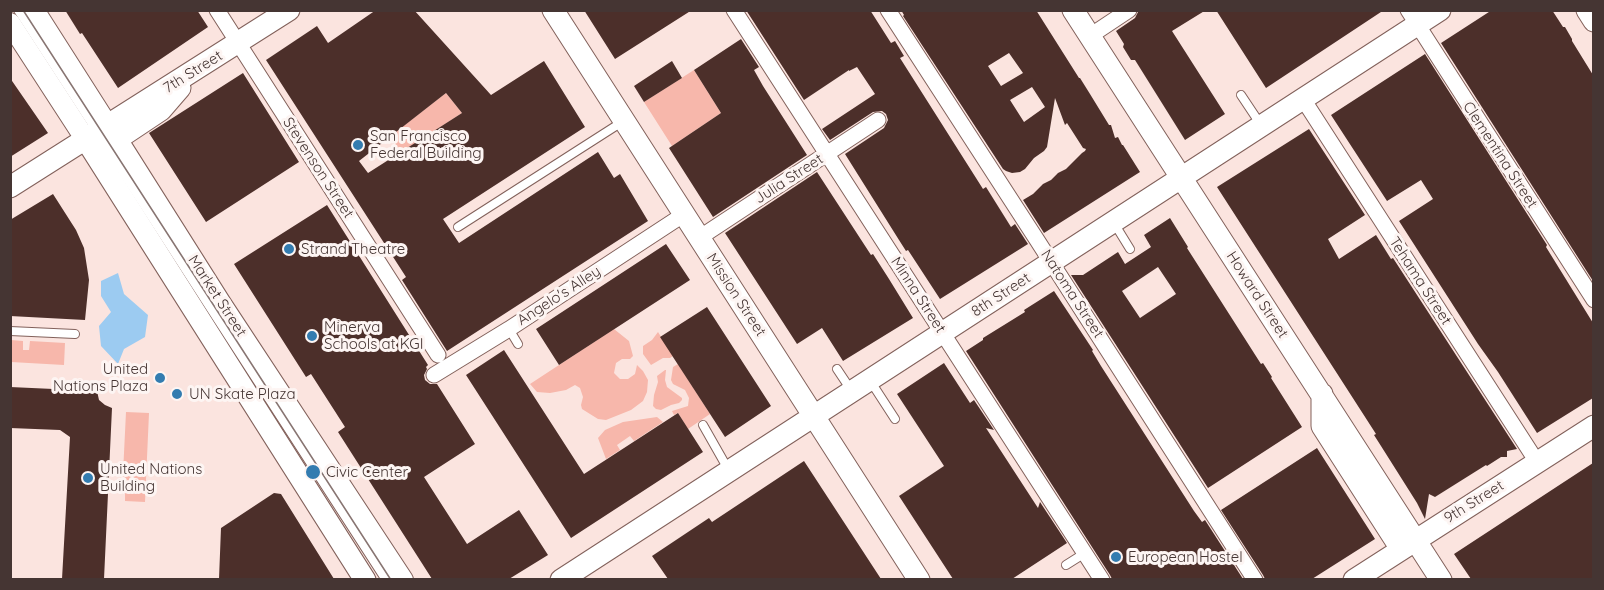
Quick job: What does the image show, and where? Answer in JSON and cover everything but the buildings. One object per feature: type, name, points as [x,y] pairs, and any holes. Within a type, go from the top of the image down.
[{"type":"main road","name":"7th Street","points":[[10,187],[161,110],[194,71],[289,10]]},
{"type":"main road","name":"Mission Street","points":[[553,10],[919,579]]},
{"type":"main road","name":"Howard Street","points":[[1073,10],[1322,394],[1408,544],[1441,579]]},
{"type":"main road","name":"8th Street","points":[[561,579],[582,570],[729,470],[1303,99],[1412,18],[1440,10]]},
{"type":"main road","points":[[1587,10],[1593,21]]},
{"type":"main road","name":"Market Street","points":[[102,140],[365,579]]},
{"type":"main road","name":"9th Street","points":[[1354,579],[1593,426]]},
{"type":"street","name":"Market Street","points":[[34,10],[102,140]]},
{"type":"street","name":"Stevenson Street","points":[[217,10],[438,355]]},
{"type":"street","name":"Minna Street","points":[[734,10],[810,118],[827,154],[1102,579]]},
{"type":"street","name":"Natoma Street","points":[[888,10],[1255,579]]},
{"type":"street","points":[[1090,36],[1129,10]]},
{"type":"street","name":"Clementina Street","points":[[1412,18],[1593,300]]},
{"type":"street","name":"Market Street","points":[[10,23],[102,140],[220,302],[403,579]]},
{"type":"street","name":"Tehama Street","points":[[1303,99],[1537,462]]},
{"type":"street","name":"Julia Street","points":[[699,238],[878,120]]},
{"type":"street","name":"Angelo's Alley","points":[[434,375],[684,215]]},
{"type":"lane","name":"Market Street","points":[[18,10],[386,579]]},
{"type":"lane","points":[[1241,95],[1262,126]]},
{"type":"lane","points":[[458,228],[623,121]]},
{"type":"lane","points":[[1113,222],[1130,249]]},
{"type":"lane","points":[[509,329],[518,344]]},
{"type":"lane","points":[[10,331],[75,334]]},
{"type":"lane","points":[[837,369],[861,385],[895,419]]},
{"type":"lane","points":[[703,425],[729,470]]},
{"type":"lane","points":[[1066,565],[1085,553]]},
{"type":"shaded area","points":[[694,70],[721,113],[672,146],[644,102]]},
{"type":"shaded area","points":[[446,93],[462,113],[400,153],[389,137]]},
{"type":"shaded area","points":[[614,329],[629,341],[633,356],[616,363],[614,373],[620,379],[628,379],[635,374],[637,365],[648,380],[647,392],[643,401],[631,410],[606,420],[598,419],[582,409],[583,397],[580,388],[575,385],[566,390],[550,393],[537,392],[530,384]]},
{"type":"shaded area","points":[[658,332],[673,356],[663,358],[651,365],[643,354],[643,346]]},
{"type":"shaded area","points":[[11,340],[23,341],[23,350],[29,350],[30,341],[65,343],[64,365],[11,362]]},
{"type":"shaded area","points":[[678,364],[710,414],[688,429],[678,413],[674,415],[672,411],[688,406],[689,398],[685,390],[673,384],[671,380],[673,367]]},
{"type":"shaded area","points":[[665,370],[667,387],[682,400],[661,410],[653,406],[654,395],[658,382],[657,376]]},
{"type":"shaded area","points":[[126,412],[149,413],[145,502],[125,501],[125,494],[122,494]]},
{"type":"shaded area","points":[[657,417],[663,422],[634,441],[630,436],[617,445],[620,450],[606,459],[598,438],[605,430],[623,422]]},
{"type":"water","points":[[118,273],[124,294],[148,315],[145,337],[124,349],[118,364],[101,346],[99,326],[111,312],[101,296],[101,281]]},
{"type":"tram line","points":[[23,10],[391,580]]},
{"type":"place","name":"San Francisco Federal Building","points":[[358,145]]},
{"type":"place","name":"Strand Theatre","points":[[289,249]]},
{"type":"place","name":"Minerva Schools at KGI","points":[[312,336]]},
{"type":"place","name":"United Nations Plaza","points":[[160,378]]},
{"type":"place","name":"UN Skate Plaza","points":[[177,394]]},
{"type":"place","name":"Civic Center","points":[[313,472]]},
{"type":"place","name":"United Nations Building","points":[[88,478]]},
{"type":"place","name":"European Hostel","points":[[1116,557]]}]
